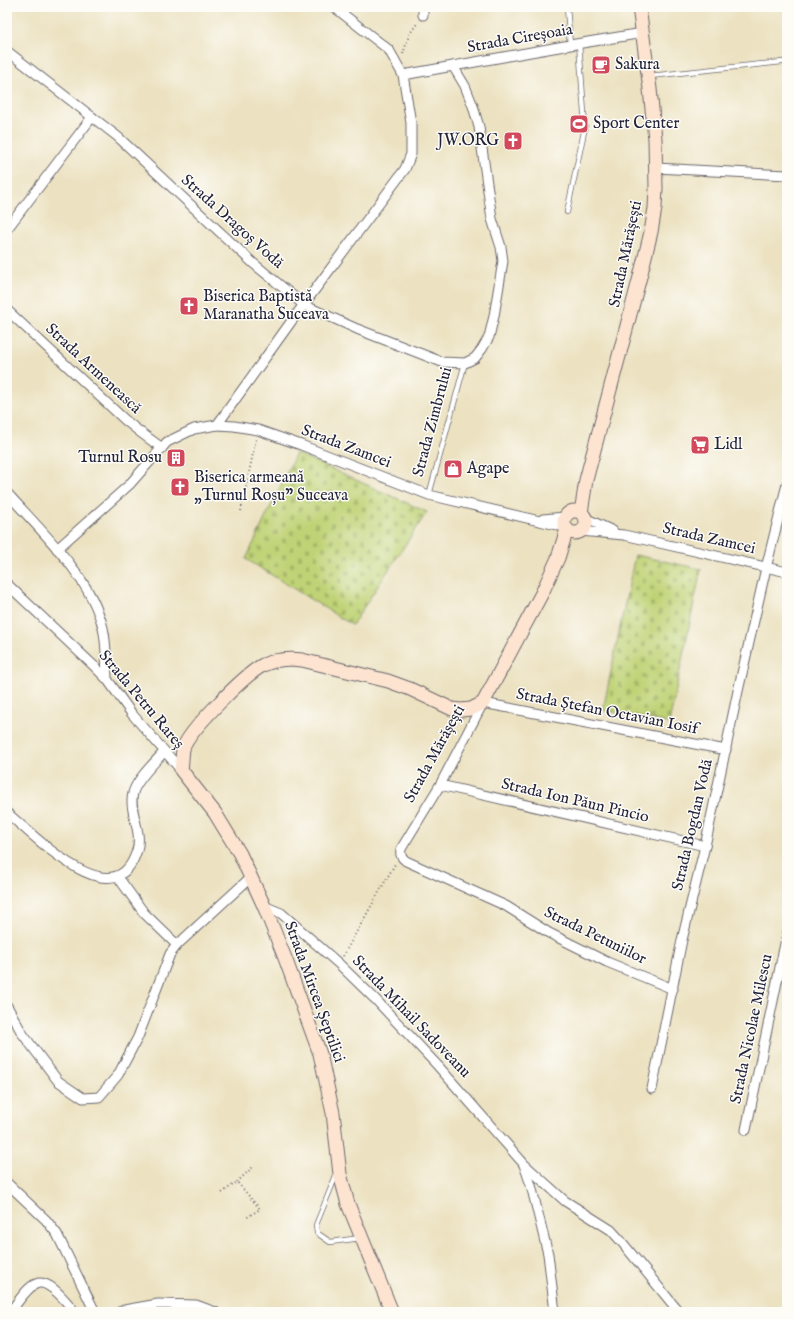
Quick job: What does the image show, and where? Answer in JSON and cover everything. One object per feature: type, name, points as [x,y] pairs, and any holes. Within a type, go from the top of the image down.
[{"type":"street","points":[[217,425],[304,304],[405,169],[410,154],[411,122],[403,75],[388,50],[334,7]]},
{"type":"street","name":"Strada Mărășești","points":[[400,853],[403,845],[440,785],[534,609],[574,522],[586,480],[651,232],[655,208],[655,138],[649,76],[639,7]]},
{"type":"street","name":"Strada Cireșoaia","points":[[403,75],[579,43],[643,34]]},
{"type":"street","name":"Strada Dragoș Vodă","points":[[7,51],[118,137],[253,263],[304,304],[357,329],[442,362],[465,363]]},
{"type":"street","name":"Strada Zimbrului","points":[[453,66],[465,86],[479,127],[488,197],[492,219],[502,247],[503,261],[489,337],[475,358],[465,363]]},
{"type":"street","points":[[7,229],[92,117]]},
{"type":"street","points":[[656,168],[787,175]]},
{"type":"street","name":"Strada Armenească","points":[[7,310],[125,420],[162,448]]},
{"type":"street","name":"Strada Zamcei","points":[[56,549],[129,485],[167,442],[194,429],[217,425],[258,430],[301,445],[428,495],[533,519],[574,522],[624,535],[787,572]]},
{"type":"street","name":"Strada Bogdan Vodă","points":[[652,1089],[682,940],[705,846],[766,568],[787,484]]},
{"type":"street","points":[[7,493],[78,575],[96,609],[103,628],[107,679]]},
{"type":"street","name":"Strada Zamcei","points":[[574,522],[624,535]]},
{"type":"street","name":"Strada Petru Rareș","points":[[7,584],[107,679],[132,714],[181,770]]},
{"type":"street","points":[[181,770],[183,748],[187,740],[209,714],[247,677],[262,666],[274,661],[290,658],[302,660],[388,681],[410,689],[452,709],[471,709],[483,703]]},
{"type":"street","name":"Strada Ștefan Octavian Iosif","points":[[483,703],[726,750]]},
{"type":"street","points":[[7,813],[52,852],[85,873],[104,878],[118,876],[130,866],[137,850],[139,836],[131,800],[133,791],[145,772],[164,752]]},
{"type":"street","name":"Strada Mircea Șeptilici","points":[[181,770],[214,813],[240,854],[264,906],[301,999],[320,1054],[333,1113],[339,1167],[348,1204],[392,1312]]},
{"type":"street","name":"Strada Ion Păun Pincio","points":[[440,785],[705,846]]},
{"type":"street","name":"Strada Petuniilor","points":[[400,853],[402,858],[406,861],[506,906],[538,927],[580,949],[607,962],[673,989]]},
{"type":"street","points":[[118,876],[144,913],[177,945]]},
{"type":"street","points":[[7,1006],[22,1033],[58,1082],[83,1098],[99,1097],[118,1075],[138,1037],[170,954],[177,945],[251,877]]},
{"type":"street","name":"Strada Mihail Sadoveanu","points":[[264,906],[282,913],[339,964],[376,1000],[438,1066],[524,1164],[565,1201],[611,1230],[679,1312]]},
{"type":"street","name":"Strada Nicolae Milescu","points":[[746,1130],[787,934]]},
{"type":"street","name":"Strada Mihail Sadoveanu","points":[[524,1164],[531,1185],[548,1254],[554,1312]]},
{"type":"street","points":[[7,1183],[46,1220],[57,1234],[95,1312]]},
{"type":"street","points":[[10,1312],[29,1289],[35,1284],[43,1283],[48,1285],[62,1297],[75,1312]]},
{"type":"street","points":[[119,1312],[166,1304],[196,1305],[215,1312]]},
{"type":"lane","points":[[567,7],[570,45]]},
{"type":"lane","points":[[567,212],[585,127],[579,43]]},
{"type":"lane","points":[[649,76],[782,62]]},
{"type":"lane","name":"Strada Zimbrului","points":[[428,495],[465,363]]},
{"type":"lane","points":[[339,1167],[316,1225],[317,1233],[330,1242],[361,1238]]},
{"type":"path","points":[[403,75],[405,44],[423,11]]},
{"type":"path","points":[[241,511],[258,430]]},
{"type":"path","points":[[339,964],[400,853]]},
{"type":"path","points":[[222,1193],[254,1167]]},
{"type":"path","points":[[237,1182],[260,1209],[246,1218]]},
{"type":"green space","points":[[296,453],[427,512],[352,625],[246,559]]},
{"type":"green space","points":[[635,555],[701,569],[669,723],[603,710]]},
{"type":"place","name":"Sakura","points":[[601,65]]},
{"type":"place","name":"Sport Center","points":[[579,124]]},
{"type":"place","name":"JW.ORG","points":[[513,141]]},
{"type":"place","name":"Biserica Baptistă Maranatha Suceava","points":[[189,306]]},
{"type":"place","name":"Lidl","points":[[700,445]]},
{"type":"place","name":"Turnul Rosu","points":[[176,458]]},
{"type":"place","name":"Agape","points":[[453,469]]},
{"type":"place","name":"Biserica armeană „Turnul Roșu” Suceava","points":[[180,487]]}]
